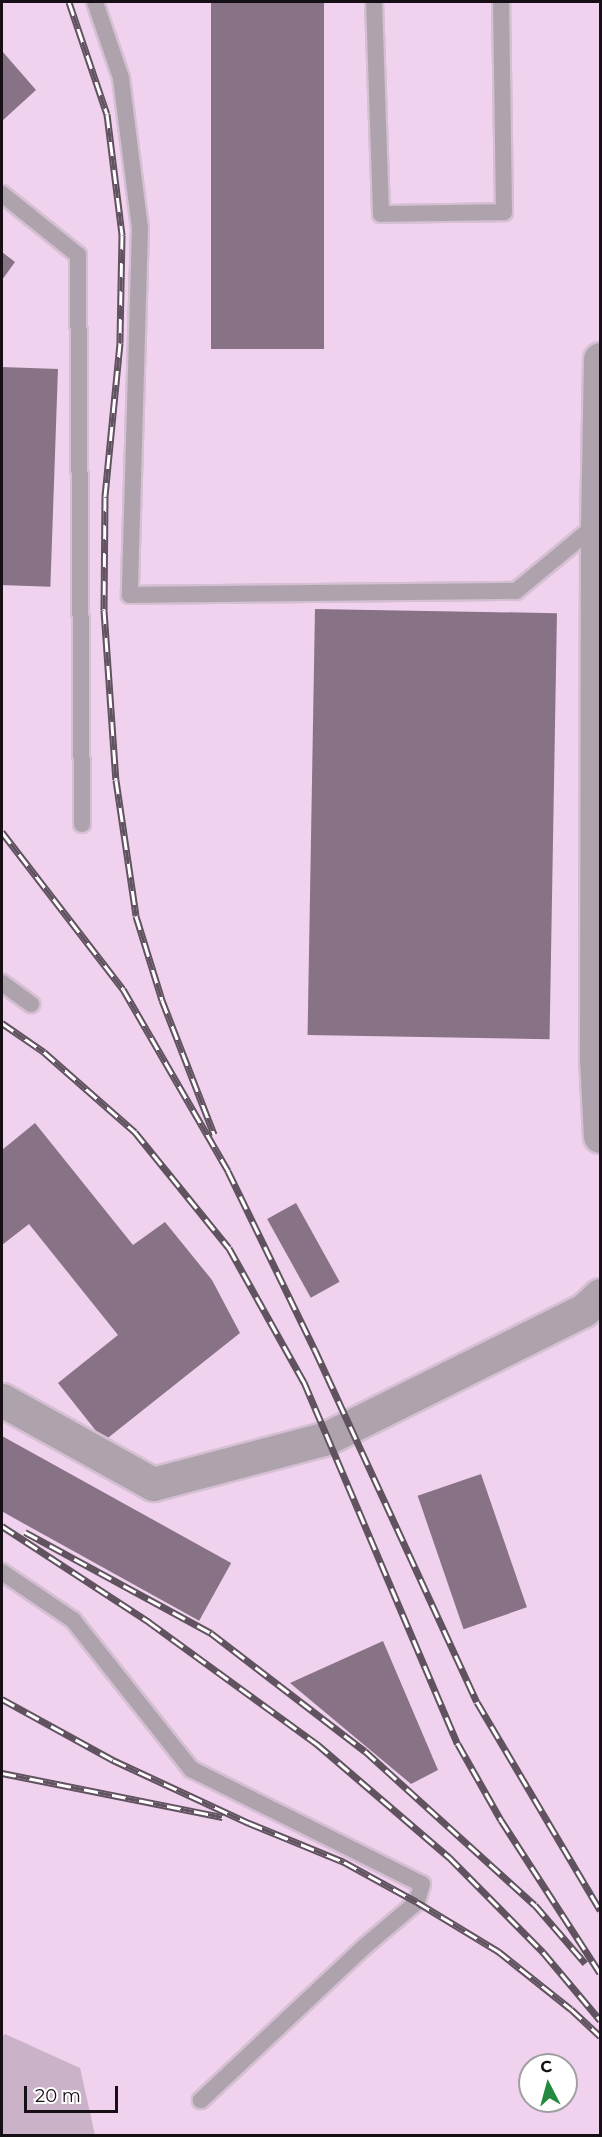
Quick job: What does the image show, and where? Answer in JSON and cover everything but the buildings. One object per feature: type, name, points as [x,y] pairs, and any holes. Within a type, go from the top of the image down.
[{"type":"street","points":[[600,359],[597,524],[596,1059],[600,1136]]},
{"type":"street","points":[[2,1400],[153,1484],[327,1438],[584,1311],[600,1295]]},
{"type":"lane","points":[[94,2],[121,78],[140,228],[130,595],[516,591],[597,524]]},
{"type":"lane","points":[[374,2],[381,214],[504,212],[501,2]]},
{"type":"lane","points":[[2,194],[78,255],[82,824]]},
{"type":"lane","points":[[2,983],[31,1004]]},
{"type":"lane","points":[[2,1572],[73,1620],[190,1769],[422,1884],[417,1902],[364,1947],[201,2100]]},
{"type":"shaded area","points":[[2,2],[600,2],[600,2135],[2,2136]]},
{"type":"shaded area","points":[[5,2034],[80,2068],[95,2135],[2,2135],[2,2037]]},
{"type":"railway","points":[[69,2],[107,114],[122,235],[120,343],[105,497],[104,610],[116,780],[136,916],[162,1000],[214,1134]]},
{"type":"railway","points":[[2,832],[123,989],[228,1171],[315,1350],[477,1702],[600,1910]]},
{"type":"railway","points":[[2,1023],[44,1052],[135,1132],[229,1248],[304,1382],[458,1744],[501,1820],[600,1973]]},
{"type":"railway","points":[[2,1526],[149,1622],[317,1744],[449,1857],[543,1952],[600,2020]]},
{"type":"railway","points":[[25,1532],[211,1633],[365,1751],[535,1905],[585,1963]]},
{"type":"railway","points":[[2,1699],[113,1760],[249,1823],[344,1862],[417,1902],[498,1951],[571,2009],[600,2036]]},
{"type":"railway","points":[[2,1773],[223,1817]]}]
